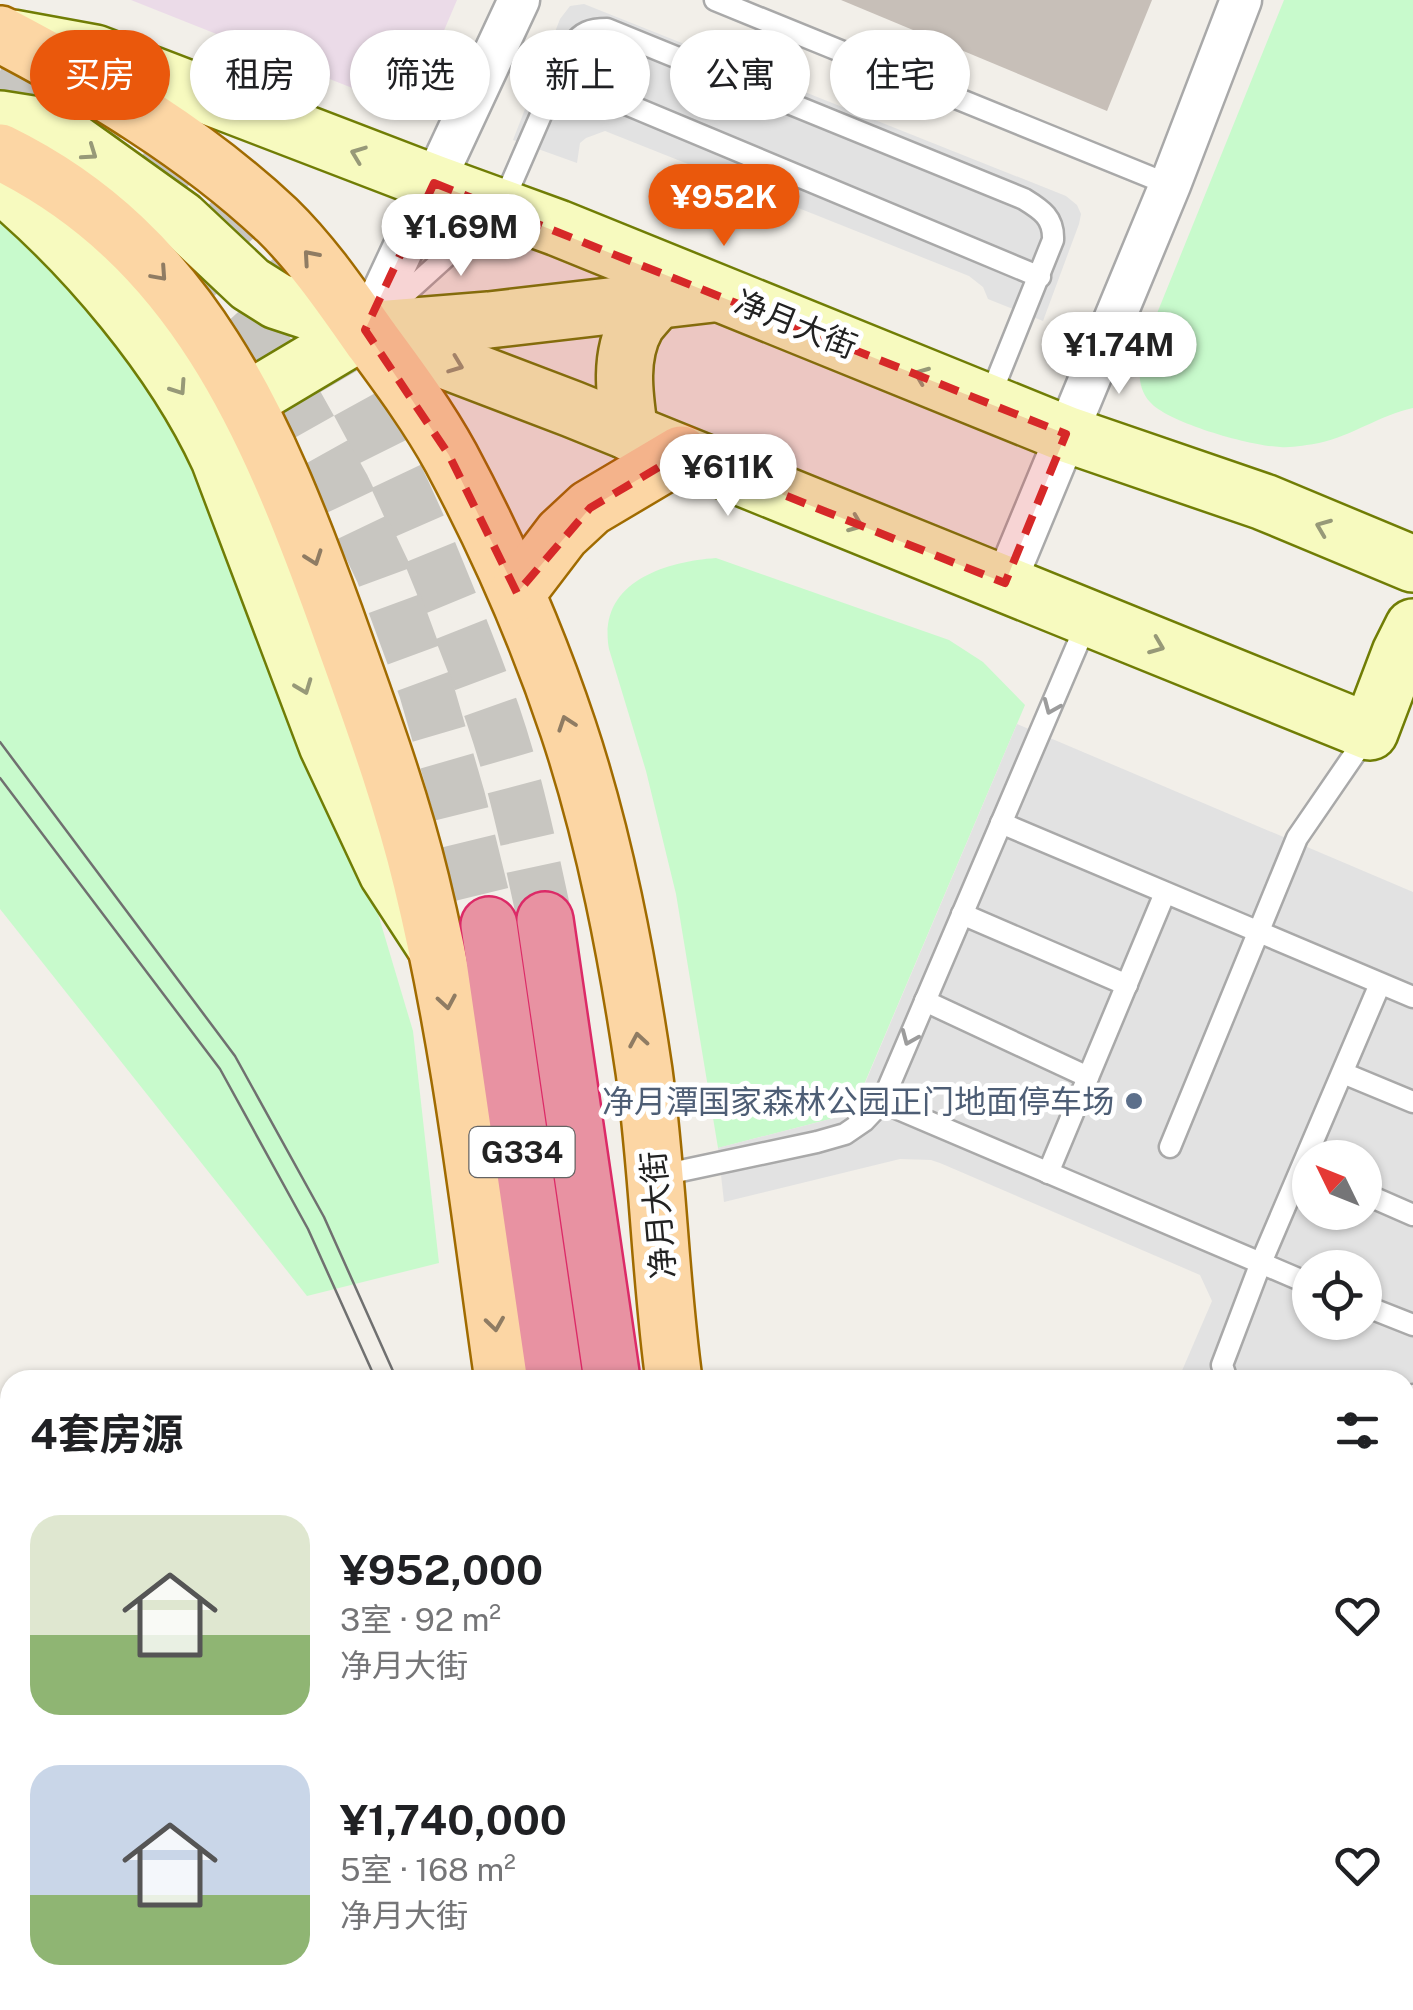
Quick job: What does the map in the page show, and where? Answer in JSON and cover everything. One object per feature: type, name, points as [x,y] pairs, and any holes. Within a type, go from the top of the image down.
[{"type":"highway","name":"净月大街","points":[[545,920],[611,1370]]},
{"type":"highway","name":"G334","points":[[490,925],[554,1370]]},
{"type":"main road","name":"净月大街","points":[[2,35],[147,117],[207,160],[279,222],[328,279],[405,384],[450,455],[517,594],[568,727],[592,806],[615,905],[644,1071],[673,1370]]},
{"type":"main road","points":[[0,152],[68,189],[162,276],[220,355],[246,401],[304,530],[387,758],[421,880],[467,1128],[502,1370]]},
{"type":"main road","points":[[517,594],[562,534],[590,508],[681,454]]},
{"type":"street","points":[[365,330],[519,0]]},
{"type":"street","points":[[1005,584],[1170,185],[1241,0]]},
{"type":"street","name":"净月大街","points":[[2,35],[96,52],[558,228],[1066,434],[1264,502],[1413,564]]},
{"type":"street","points":[[0,120],[38,125],[66,136],[181,219],[250,284],[277,300],[630,433],[1370,732],[1408,646]]},
{"type":"street","points":[[0,184],[36,214],[102,286],[148,344],[204,426],[327,745],[387,873],[436,946]]},
{"type":"street","points":[[246,401],[365,330],[721,293]]},
{"type":"street","points":[[630,433],[624,388],[630,342],[638,324],[657,300]]},
{"type":"lane","points":[[715,0],[1170,185]]},
{"type":"lane","points":[[650,47],[1024,199],[1050,218],[1053,240],[988,403]]},
{"type":"lane","points":[[650,114],[1040,277]]},
{"type":"lane","points":[[365,330],[501,207],[540,120]]},
{"type":"lane","points":[[655,1176],[845,1134],[882,1102],[1089,618]]},
{"type":"lane","points":[[1170,1147],[1296,838],[1370,732]]},
{"type":"lane","points":[[1001,823],[1413,997]]},
{"type":"lane","points":[[1048,1173],[1165,893]]},
{"type":"lane","points":[[962,914],[1127,985]]},
{"type":"lane","points":[[1317,1140],[1380,984]]},
{"type":"lane","points":[[924,1002],[1088,1077]]},
{"type":"lane","points":[[1343,1073],[1413,1102]]},
{"type":"lane","points":[[882,1102],[1292,1277]]},
{"type":"lane","points":[[1224,1370],[1222,1365],[1260,1265],[1292,1198]]},
{"type":"lane","points":[[1382,1201],[1413,1214]]},
{"type":"lane","points":[[1382,1313],[1413,1325]]},
{"type":"highlighted area","points":[[434,183],[1066,434],[1005,583],[681,454],[590,508],[517,593],[449,455],[365,330]]},
{"type":"shaded area","points":[[131,0],[457,0],[444,30],[350,30],[350,87],[330,79],[330,30],[206,30]]},
{"type":"shaded area","points":[[584,4],[649,30],[556,30],[570,6]]},
{"type":"shaded area","points":[[650,30],[670,38],[670,120],[810,120],[810,94],[830,102],[830,120],[875,120],[1066,196],[1081,214],[1043,321],[988,299],[983,287],[969,276],[605,131],[580,143],[577,163],[513,140],[521,120],[650,120]]},
{"type":"shaded area","name":"净月潭国家森林公园正门地面停车场","points":[[1017,724],[1413,892],[1413,1370],[1182,1370],[1212,1301],[1200,1275],[931,1160],[900,1159],[724,1202],[718,1148],[838,1117],[860,1095]]},
{"type":"green space","points":[[1284,0],[1413,0],[1413,408],[1331,440],[1285,447],[1231,438],[1174,418],[1145,396],[1140,374],[1145,343]]},
{"type":"green space","points":[[0,221],[16,232],[111,336],[152,393],[234,550],[339,783],[413,1031],[439,1263],[307,1296],[0,909]]},
{"type":"green space","points":[[716,558],[949,640],[983,662],[1025,705],[860,1094],[838,1117],[718,1148],[676,894],[646,771],[609,649],[608,626],[613,608],[638,580],[675,565]]},
{"type":"building","points":[[841,0],[1152,0],[1107,111],[970,54],[970,30],[913,30]]},
{"type":"tunnel","points":[[0,71],[94,120],[181,180],[260,258],[326,348],[405,495],[469,651],[509,766],[545,920]]},
{"type":"tunnel","points":[[183,250],[252,326],[343,488],[383,572],[426,689],[489,925]]},
{"type":"tram line","points":[[0,742],[235,1056],[324,1217],[393,1370]]},
{"type":"tram line","points":[[0,778],[220,1069],[308,1229],[371,1370]]},
{"type":"place","name":"净月潭国家森林公园正门地面停车场","points":[[1134,1101]]}]
